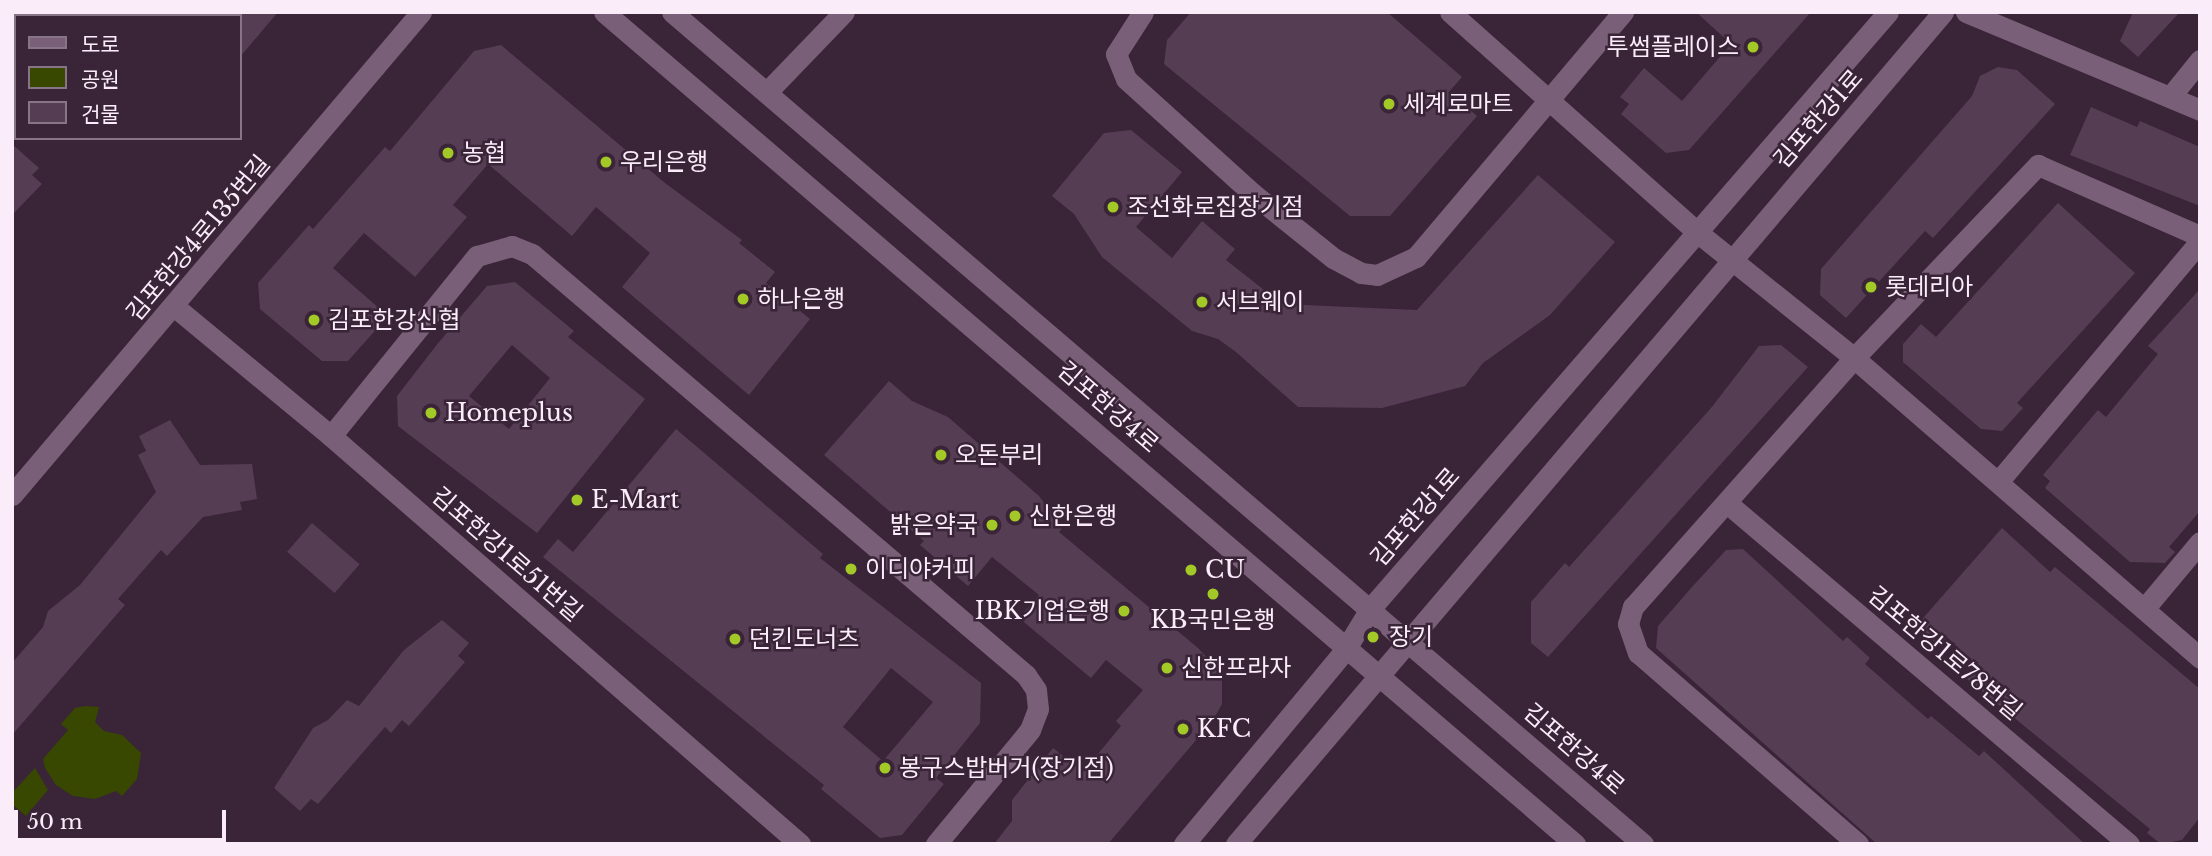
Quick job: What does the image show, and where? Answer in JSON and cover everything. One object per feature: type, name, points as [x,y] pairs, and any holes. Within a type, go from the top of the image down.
[{"type":"street","name":"김포한강4로135번길","points":[[12,495],[176,307],[421,12]]},
{"type":"street","name":"김포한강4로","points":[[604,12],[1077,414],[1378,679],[1575,844]]},
{"type":"street","name":"김포한강4로","points":[[672,12],[1643,844]]},
{"type":"street","points":[[767,92],[844,12]]},
{"type":"street","points":[[1143,12],[1116,54],[1126,79],[1252,193],[1333,258],[1361,272],[1392,271],[1416,257],[1623,12]]},
{"type":"street","points":[[1450,12],[1696,232],[1854,358],[2200,658]]},
{"type":"street","name":"김포한강1로","points":[[1184,844],[1345,650],[1370,608],[1888,12]]},
{"type":"street","name":"김포한강1로","points":[[1236,844],[1410,643],[1943,12]]},
{"type":"street","points":[[1966,12],[2200,110]]},
{"type":"street","points":[[2170,97],[2200,60]]},
{"type":"street","points":[[1858,844],[1638,653],[1630,639],[1633,607],[1854,358],[2038,165],[2200,238],[1998,482]]},
{"type":"street","points":[[331,436],[477,256],[512,246],[532,254],[1026,676],[1036,690],[1038,709],[1030,730],[936,844]]},
{"type":"street","name":"김포한강1로51번길","points":[[176,307],[331,436],[800,844]]},
{"type":"street","name":"김포한강1로78번길","points":[[1727,503],[2129,844]]},
{"type":"street","points":[[2144,609],[2200,542]]},
{"type":"green space","points":[[99,707],[95,722],[104,731],[122,735],[141,753],[137,779],[122,796],[116,791],[95,799],[73,796],[56,785],[45,768],[43,759],[68,730],[61,724],[75,708]]},
{"type":"green space","points":[[35,768],[48,790],[26,816],[12,804],[12,793]]},
{"type":"building","points":[[278,12],[242,55],[242,14]]},
{"type":"building","name":"세계로마트","points":[[1191,12],[1387,12],[1462,77],[1449,92],[1477,116],[1390,216],[1350,216],[1164,64],[1167,40]]},
{"type":"building","points":[[1696,12],[1811,12],[1689,150],[1666,153],[1621,114],[1629,104],[1620,97],[1644,68],[1682,101],[1731,44]]},
{"type":"building","points":[[2133,12],[2180,12],[2138,57],[2120,41]]},
{"type":"building","points":[[501,45],[665,183],[742,240],[739,243],[775,272],[766,283],[810,319],[749,395],[622,287],[650,253],[596,207],[572,236],[488,164],[453,205],[467,217],[415,277],[364,233],[333,268],[388,316],[348,361],[322,361],[260,309],[258,283],[309,225],[313,229],[385,147],[390,151],[474,51]]},
{"type":"building","points":[[1998,67],[2017,70],[2055,104],[1933,238],[1925,231],[1846,318],[1820,295],[1821,269],[1972,96],[1980,76]]},
{"type":"building","points":[[2091,107],[2137,127],[2140,121],[2200,147],[2200,206],[2070,155]]},
{"type":"building","points":[[1131,130],[1182,172],[1136,227],[1172,258],[1202,221],[1235,249],[1226,260],[1282,304],[1417,310],[1538,175],[1615,242],[1550,315],[1483,363],[1465,386],[1382,408],[1298,407],[1236,352],[1218,339],[1192,331],[1102,257],[1074,214],[1052,196],[1104,133]]},
{"type":"building","points":[[12,144],[39,168],[32,175],[42,184],[12,215]]},
{"type":"building","points":[[2058,203],[2135,273],[2017,403],[2023,408],[2002,431],[1981,429],[1903,362],[1903,344],[1921,324],[1936,337]]},
{"type":"building","points":[[515,282],[574,331],[568,337],[645,399],[537,533],[398,426],[397,396],[487,286]],"holes":[[[512,345],[550,378],[509,429],[469,396]]]},
{"type":"building","points":[[2200,289],[2200,511],[2169,547],[2175,552],[2165,563],[2130,562],[2045,488],[2050,481],[2043,475],[2098,410],[2106,417],[2158,354],[2148,346]]},
{"type":"building","points":[[1781,345],[1808,367],[1548,657],[1531,643],[1531,602],[1565,563],[1569,567],[1711,408],[1759,346]]},
{"type":"building","points":[[889,381],[912,401],[948,417],[1039,496],[1063,527],[1059,532],[1198,648],[1222,674],[1222,704],[1213,720],[1108,844],[994,844],[1012,821],[1012,800],[1053,748],[1083,772],[1121,726],[1116,721],[1143,690],[1106,660],[1091,678],[1019,618],[1039,595],[992,557],[968,586],[920,545],[924,541],[824,455]]},
{"type":"building","points":[[170,420],[200,465],[252,464],[257,499],[240,502],[242,510],[203,517],[167,556],[161,550],[118,599],[125,605],[12,735],[12,663],[43,627],[48,611],[80,585],[156,492],[138,455],[146,451],[139,436]]},
{"type":"building","points":[[676,429],[823,554],[820,558],[981,683],[980,723],[936,778],[944,784],[902,835],[880,838],[821,789],[824,785],[543,557],[558,539],[573,552]],"holes":[[[891,668],[933,702],[883,761],[843,727]]]},
{"type":"building","points":[[312,523],[360,564],[335,593],[287,552]]},
{"type":"building","points":[[2002,528],[2050,572],[2055,567],[2200,689],[2200,817],[2182,840],[2161,844],[2147,833],[2150,829],[1967,679],[1978,666],[1947,637],[1939,646],[1917,625]]},
{"type":"building","points":[[1743,549],[1843,641],[1847,637],[1870,658],[1865,664],[1928,719],[1931,716],[1979,756],[1984,751],[2085,844],[1877,844],[1656,648],[1658,626],[1692,587],[1726,550]]},
{"type":"building","points":[[442,620],[469,643],[458,656],[465,662],[409,726],[402,720],[391,733],[385,727],[318,804],[311,799],[300,811],[274,788],[313,728],[328,720],[347,700],[359,706],[404,650]]},
{"type":"place","name":"투썸플레이스","points":[[1753,47]]},
{"type":"place","name":"세계로마트","points":[[1389,104]]},
{"type":"place","name":"농협","points":[[448,153]]},
{"type":"place","name":"우리은행","points":[[606,162]]},
{"type":"place","name":"조선화로집장기점","points":[[1113,207]]},
{"type":"place","name":"롯데리아","points":[[1871,287]]},
{"type":"place","name":"하나은행","points":[[743,299]]},
{"type":"place","name":"서브웨이","points":[[1202,302]]},
{"type":"place","name":"김포한강신협","points":[[314,320]]},
{"type":"place","name":"Homeplus","points":[[431,413]]},
{"type":"place","name":"오돈부리","points":[[941,455]]},
{"type":"place","name":"E-Mart","points":[[577,500]]},
{"type":"place","name":"신한은행","points":[[1015,516]]},
{"type":"place","name":"밝은약국","points":[[992,525]]},
{"type":"place","name":"이디야커피","points":[[851,569]]},
{"type":"place","name":"CU","points":[[1191,570]]},
{"type":"place","name":"KB국민은행","points":[[1213,594]]},
{"type":"place","name":"IBK기업은행","points":[[1124,611]]},
{"type":"place","name":"장기","points":[[1373,637]]},
{"type":"place","name":"던킨도너츠","points":[[735,639]]},
{"type":"place","name":"신한프라자","points":[[1167,668]]},
{"type":"place","name":"KFC","points":[[1183,729]]},
{"type":"place","name":"봉구스밥버거(장기점)","points":[[885,768]]}]
